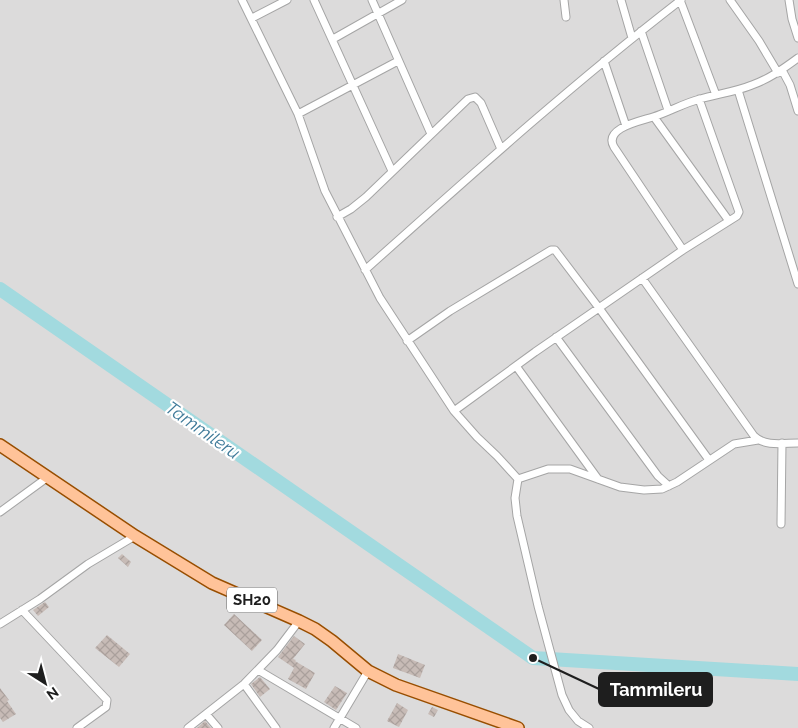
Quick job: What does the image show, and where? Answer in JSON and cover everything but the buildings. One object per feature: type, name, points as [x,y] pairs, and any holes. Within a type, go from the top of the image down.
[{"type":"main road","name":"SH20","points":[[0,445],[135,536],[212,583],[299,621],[332,641],[368,671],[396,685],[512,727]]},
{"type":"street","points":[[242,0],[298,114],[325,191],[337,217],[380,298],[454,411],[477,438],[498,456],[518,479],[517,516],[556,674],[569,710],[578,721],[589,728]]},
{"type":"street","points":[[252,18],[287,0]]},
{"type":"street","points":[[314,0],[392,171]]},
{"type":"street","points":[[372,0],[431,134]]},
{"type":"street","points":[[333,39],[402,0]]},
{"type":"street","points":[[564,0],[566,17]]},
{"type":"street","points":[[621,0],[632,38]]},
{"type":"street","points":[[365,270],[501,149],[604,61],[680,0],[716,95]]},
{"type":"street","points":[[730,0],[790,85],[798,111]]},
{"type":"street","points":[[789,0],[798,38]]},
{"type":"street","points":[[641,31],[668,110]]},
{"type":"street","points":[[683,250],[632,176],[612,143],[612,138],[615,133],[626,126],[654,117],[668,110],[699,99],[738,90],[780,71],[798,58]]},
{"type":"street","points":[[298,114],[398,61]]},
{"type":"street","points":[[604,61],[626,126]]},
{"type":"street","points":[[738,90],[798,284]]},
{"type":"street","points":[[337,217],[366,197],[468,99],[475,97],[481,103],[501,149]]},
{"type":"street","points":[[454,411],[556,337],[642,278],[683,250],[735,219],[739,212],[699,99]]},
{"type":"street","points":[[654,117],[729,221]]},
{"type":"street","points":[[407,341],[450,311],[550,250],[555,250],[709,460]]},
{"type":"street","points":[[642,278],[758,440]]},
{"type":"street","points":[[556,337],[658,476],[669,486]]},
{"type":"street","points":[[516,366],[599,480]]},
{"type":"street","points":[[518,479],[548,469],[570,469],[620,486],[644,490],[662,489],[734,444],[758,440],[766,443],[798,443]]},
{"type":"street","points":[[781,524],[782,443]]},
{"type":"street","points":[[0,512],[48,477]]},
{"type":"street","points":[[0,624],[40,599],[88,564],[135,536]]},
{"type":"street","points":[[22,610],[107,700],[106,707],[77,728]]},
{"type":"street","points":[[188,728],[244,684],[277,650],[299,621]]},
{"type":"street","points":[[258,670],[356,728]]},
{"type":"street","points":[[334,728],[368,671]]},
{"type":"street","points":[[244,684],[276,728]]},
{"type":"street","points":[[206,714],[218,728]]},
{"type":"shaded area","points":[[0,0],[798,0],[798,728],[0,728]]},
{"type":"waterway","name":"Tammileru","points":[[0,289],[533,658],[798,674]]},
{"type":"place","name":"Tammileru","points":[[533,658]]}]
